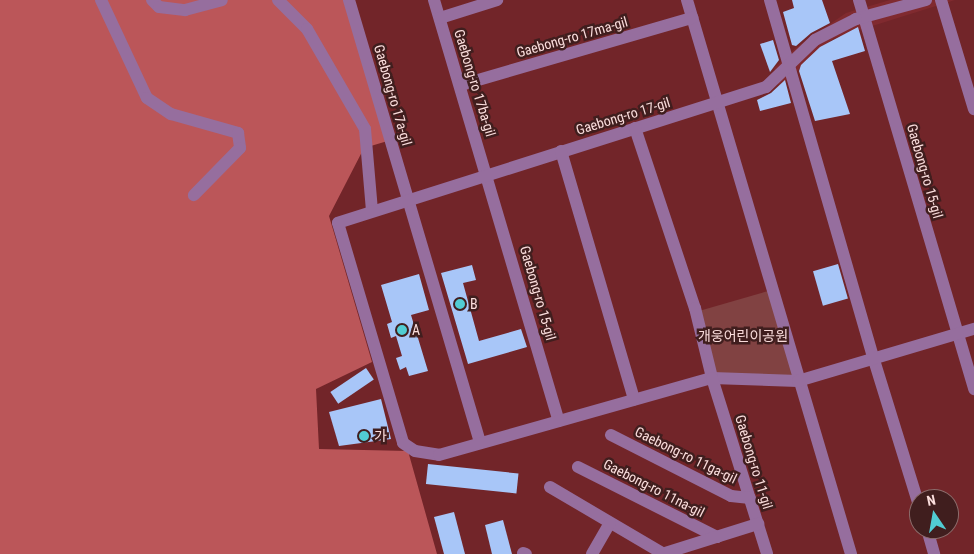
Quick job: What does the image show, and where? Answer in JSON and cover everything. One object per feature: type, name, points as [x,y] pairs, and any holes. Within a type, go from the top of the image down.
[{"type":"street","points":[[101,0],[147,98],[171,114],[238,133],[240,148],[194,195]]},
{"type":"street","points":[[152,0],[159,8],[186,10],[222,0]]},
{"type":"street","points":[[278,0],[307,29],[364,129],[372,211]]},
{"type":"street","name":"Gaebong-ro 17a-gil","points":[[350,0],[408,199]]},
{"type":"street","name":"Gaebong-ro 17ba-gil","points":[[434,0],[488,174]]},
{"type":"street","points":[[440,18],[497,0]]},
{"type":"street","points":[[687,0],[798,381],[851,554]]},
{"type":"street","points":[[770,0],[874,360],[914,489]]},
{"type":"street","points":[[859,0],[864,16]]},
{"type":"street","name":"Gaebong-ro 17-gil","points":[[480,443],[439,455],[414,450],[403,443],[338,223],[408,199],[766,86],[815,40],[864,16],[926,0]]},
{"type":"street","points":[[941,0],[974,109]]},
{"type":"street","name":"Gaebong-ro 15-gil","points":[[864,16],[958,334]]},
{"type":"street","name":"Gaebong-ro 17ma-gil","points":[[460,85],[692,18]]},
{"type":"street","points":[[635,128],[695,308],[712,378]]},
{"type":"street","points":[[561,151],[634,400]]},
{"type":"street","name":"Gaebong-ro 15-gil","points":[[488,174],[559,421]]},
{"type":"street","points":[[408,199],[480,443],[712,378],[798,381],[974,329]]},
{"type":"street","points":[[958,334],[974,389]]},
{"type":"street","name":"Gaebong-ro 11-gil","points":[[712,378],[767,554]]},
{"type":"street","name":"Gaebong-ro 11ga-gil","points":[[611,435],[731,496],[750,498]]},
{"type":"street","name":"Gaebong-ro 11na-gil","points":[[578,467],[717,537]]},
{"type":"street","name":"Gaebong-ro 11na-gil","points":[[550,487],[662,554],[758,524]]},
{"type":"street","points":[[592,554],[610,522]]},
{"type":"street","points":[[930,539],[934,554]]},
{"type":"shaded area","points":[[0,0],[349,0],[391,140],[364,148],[329,216],[372,362],[316,389],[319,449],[408,451],[437,554],[0,554]]},
{"type":"shaded area","points":[[890,0],[955,0],[834,38],[779,87],[774,68],[797,47],[846,13]]},
{"type":"green space","name":"개웅어린이공원","points":[[768,291],[795,378],[714,373],[699,311]]},
{"type":"building","points":[[792,0],[822,0],[830,23],[811,33],[796,46],[792,45],[783,12],[794,8]]},
{"type":"building","points":[[858,27],[865,51],[832,61],[850,114],[815,121],[799,71],[801,65],[820,47]]},
{"type":"building","points":[[773,40],[779,60],[770,72],[760,44]]},
{"type":"building","points":[[785,80],[791,103],[760,111],[757,100],[771,93]]},
{"type":"building","points":[[838,264],[848,299],[823,306],[813,271]]},
{"type":"building","points":[[472,265],[476,280],[463,283],[479,341],[521,329],[527,347],[468,364],[441,273]]},
{"type":"building","name":"A","points":[[419,274],[429,310],[411,315],[428,371],[409,376],[406,367],[400,370],[396,358],[402,356],[396,336],[391,338],[387,324],[392,322],[381,285]]},
{"type":"building","points":[[366,368],[374,380],[338,404],[330,392]]},
{"type":"building","points":[[381,399],[391,439],[339,446],[329,412]]},
{"type":"building","points":[[428,464],[519,474],[516,493],[426,484]]},
{"type":"building","points":[[454,512],[465,554],[444,554],[434,517]]},
{"type":"building","points":[[503,520],[512,554],[492,554],[485,525]]},
{"type":"place","name":"B","points":[[460,304]]},
{"type":"place","name":"A","points":[[402,330]]},
{"type":"place","name":"가","points":[[364,436]]}]
